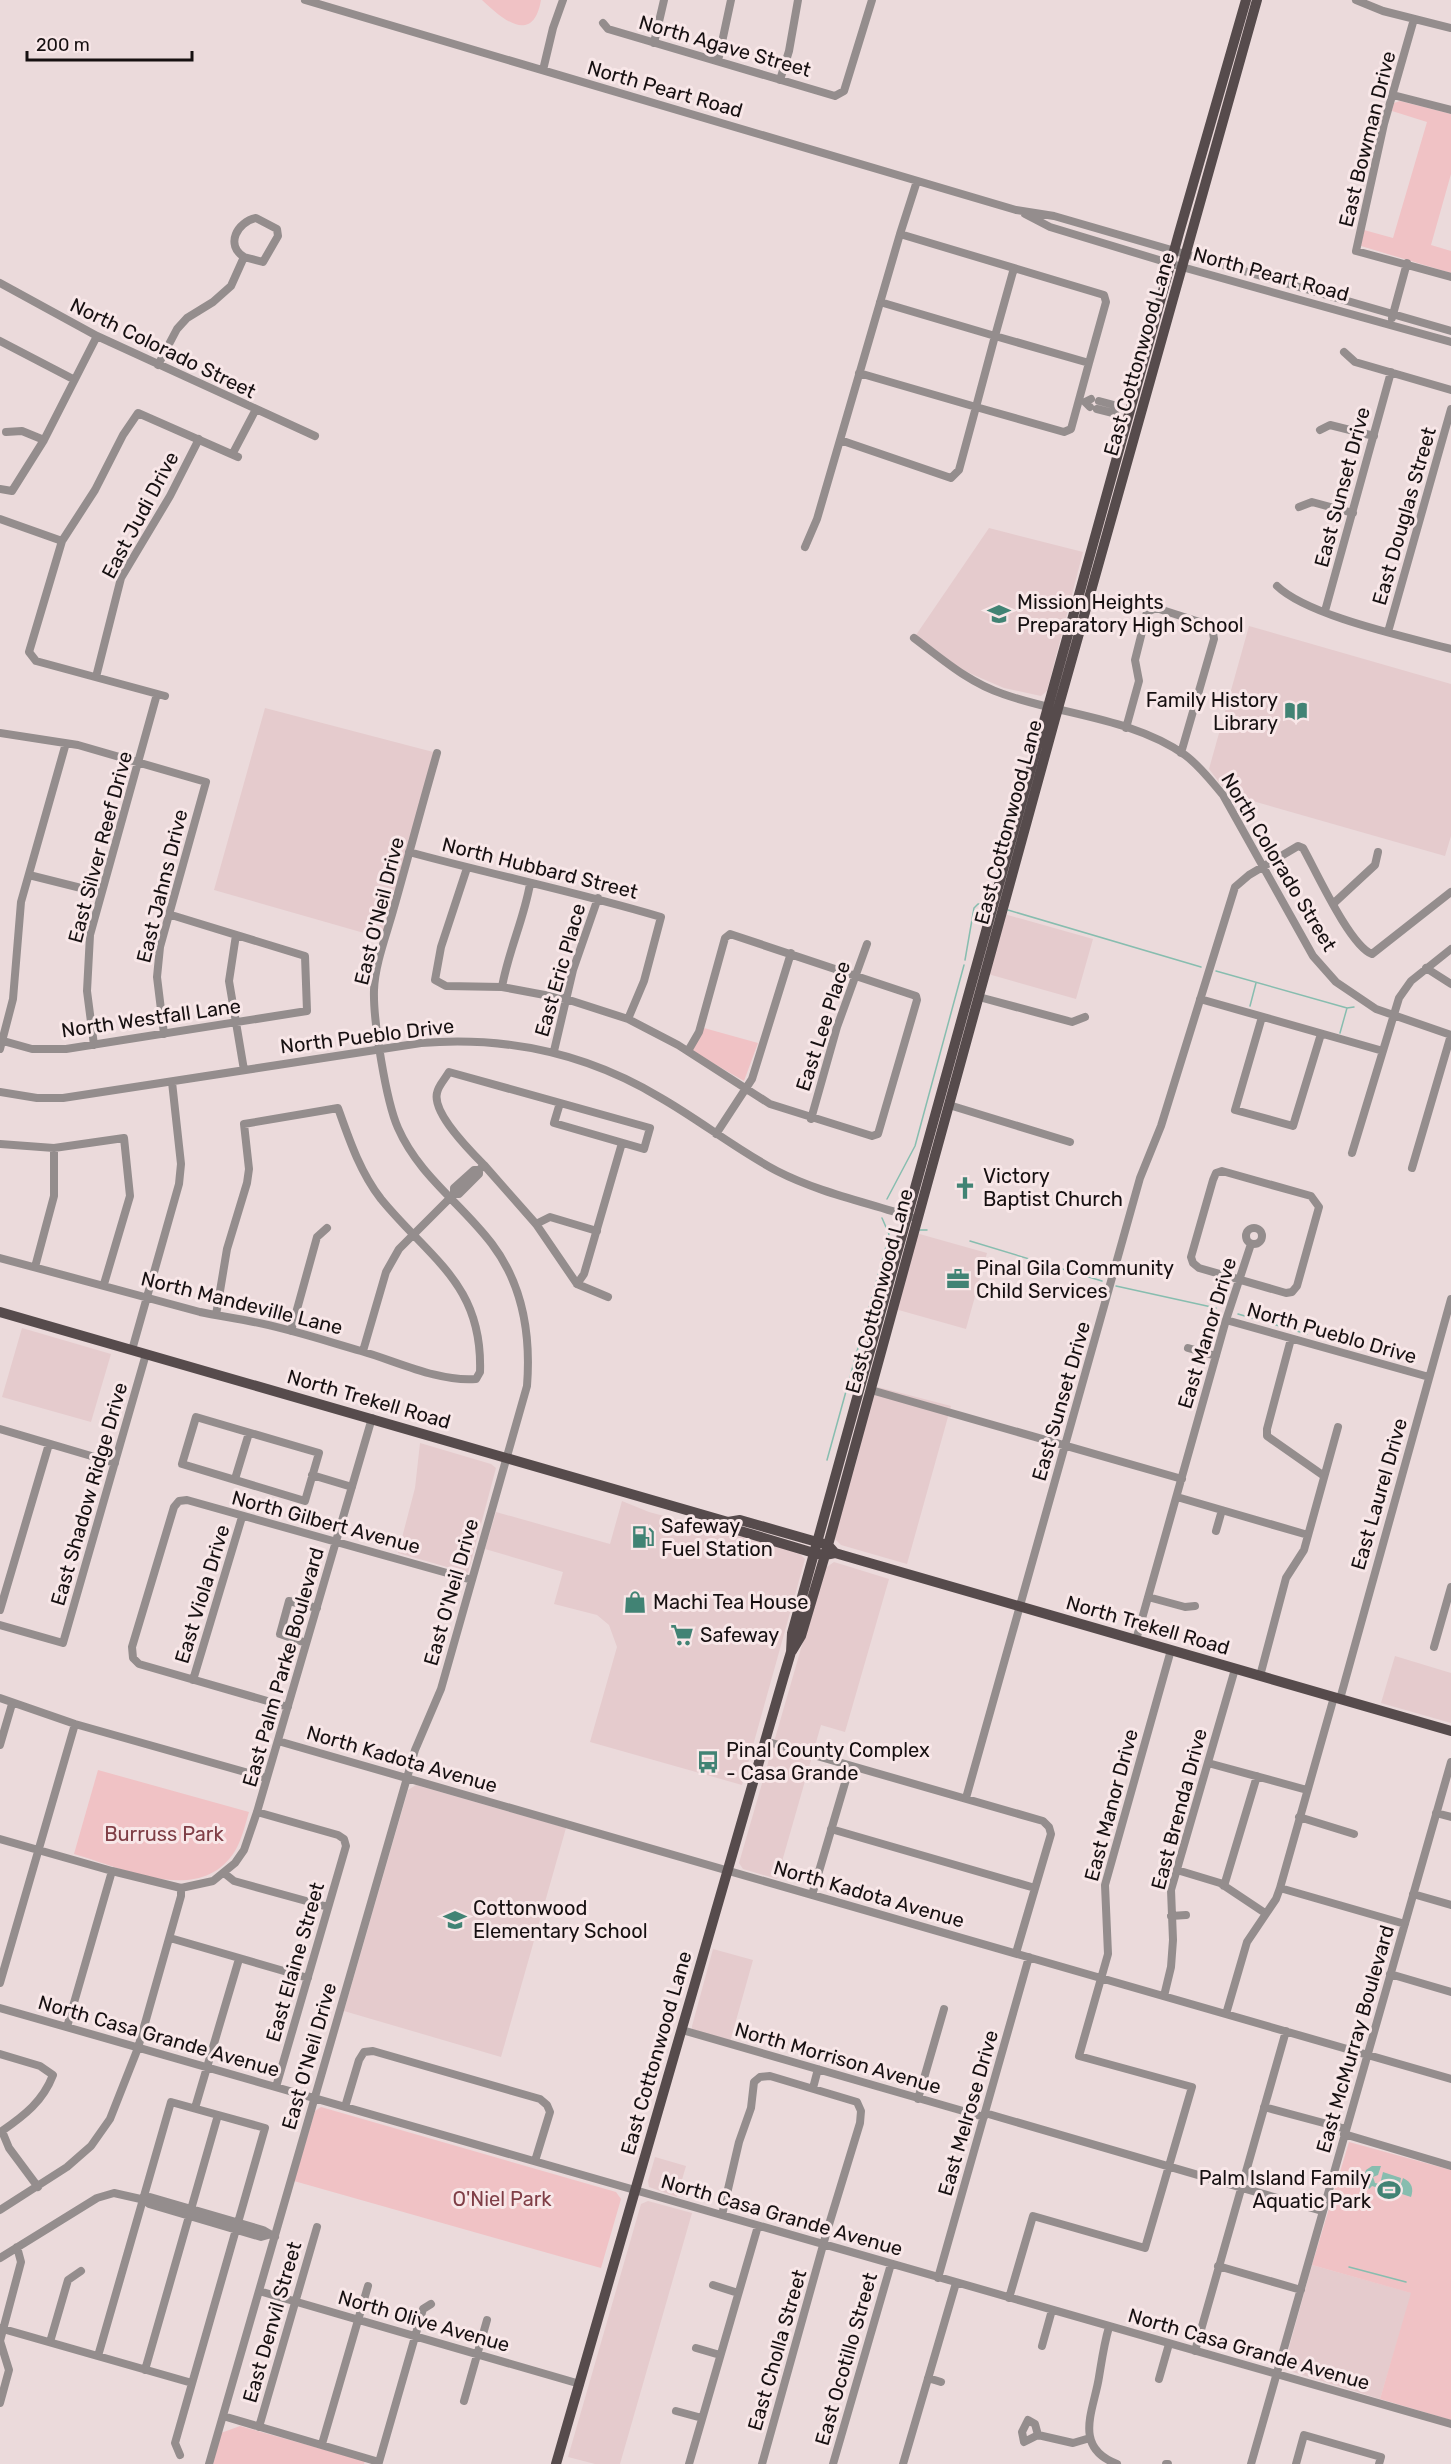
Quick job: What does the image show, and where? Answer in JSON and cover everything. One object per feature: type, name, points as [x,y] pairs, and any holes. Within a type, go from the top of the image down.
[{"type":"main road","name":"East Cottonwood Lane","points":[[556,2464],[791,1652],[792,1633],[824,1550],[912,1217],[1177,266],[1246,0]]},
{"type":"main road","name":"East Cottonwood Lane","points":[[1180,252],[1257,0]]},
{"type":"main road","name":"East Cottonwood Lane","points":[[854,1430],[871,1390],[912,1217],[949,1105],[979,997],[1130,414],[1177,266]]},
{"type":"main road","name":"North Trekell Road","points":[[0,1312],[728,1522],[737,1530],[824,1550],[1451,1731]]},
{"type":"street","name":"North Peart Road","points":[[305,0],[1016,210],[1054,216],[1451,331]]},
{"type":"street","points":[[543,70],[553,28],[563,0]]},
{"type":"street","points":[[654,43],[664,0]]},
{"type":"street","points":[[718,61],[731,0]]},
{"type":"street","points":[[780,80],[789,51],[798,0]]},
{"type":"street","name":"North Agave Street","points":[[603,23],[608,29],[835,96],[841,95],[851,73],[872,0]]},
{"type":"street","points":[[1356,0],[1414,19],[1451,28]]},
{"type":"street","name":"East Bowman Drive","points":[[1407,263],[1356,250],[1393,95],[1414,19]]},
{"type":"street","points":[[1393,95],[1451,110]]},
{"type":"street","points":[[805,548],[817,519],[917,181]]},
{"type":"street","name":"North Peart Road","points":[[1016,210],[1050,227],[1177,266],[1451,342]]},
{"type":"street","points":[[256,218],[277,229],[278,236],[263,262],[244,257],[237,253],[233,243],[237,229],[246,220],[256,218]]},
{"type":"street","points":[[859,374],[1064,432],[1071,429],[1093,404],[1089,363],[1106,302],[1104,295],[900,234]]},
{"type":"street","points":[[158,365],[177,329],[187,318],[213,302],[231,286],[244,257]]},
{"type":"street","points":[[1390,324],[1407,263],[1451,277]]},
{"type":"street","points":[[840,440],[951,478],[959,470],[1014,268]]},
{"type":"street","name":"North Colorado Street","points":[[0,283],[97,336],[255,411],[315,436]]},
{"type":"street","points":[[880,302],[1089,363]]},
{"type":"street","points":[[2,490],[12,491],[44,440],[97,336]]},
{"type":"street","points":[[0,341],[73,380]]},
{"type":"street","points":[[1344,352],[1355,362],[1451,390]]},
{"type":"street","name":"East Sunset Drive","points":[[1325,611],[1391,372]]},
{"type":"street","points":[[1093,404],[1113,413],[1116,410],[1130,414]]},
{"type":"street","name":"East Douglas Street","points":[[1388,632],[1451,409]]},
{"type":"street","points":[[96,677],[36,661],[29,652],[62,542],[95,490],[132,420],[138,413],[236,455],[255,411]]},
{"type":"street","points":[[1320,430],[1330,425],[1374,436]]},
{"type":"street","points":[[6,432],[22,431],[44,440]]},
{"type":"street","name":"East Judi Drive","points":[[96,677],[121,578],[170,496],[199,439]]},
{"type":"street","points":[[1299,507],[1312,502],[1353,513]]},
{"type":"street","points":[[0,519],[62,542]]},
{"type":"street","points":[[1277,586],[1285,594],[1325,611],[1388,632],[1451,649]]},
{"type":"street","points":[[1126,728],[1139,681],[1135,660],[1147,612],[1156,608],[1212,626],[1214,639],[1181,753]]},
{"type":"street","name":"North Colorado Street","points":[[914,638],[958,672],[1001,694],[1126,728],[1164,743],[1181,753],[1205,773],[1223,795],[1313,956],[1344,988],[1376,1009],[1451,1035]]},
{"type":"street","name":"East Silver Reef Drive","points":[[94,1045],[87,963],[90,935],[139,763],[161,695],[96,677]]},
{"type":"street","points":[[0,733],[66,744],[139,763]]},
{"type":"street","points":[[1,1044],[13,999],[21,902],[66,744]]},
{"type":"street","name":"East O'Neil Drive","points":[[209,2464],[259,2291],[271,2236],[314,2098],[415,1750],[441,1689],[527,1386],[530,1356],[521,1303],[513,1279],[491,1243],[451,1197],[423,1170],[398,1128],[390,1104],[381,1049],[374,988],[437,753]]},
{"type":"street","name":"East Jahns Drive","points":[[139,763],[206,782],[160,947],[157,976],[164,1034]]},
{"type":"street","name":"East Sunset Drive","points":[[966,1798],[1140,1178],[1161,1126],[1232,893],[1243,879],[1298,846],[1303,848],[1334,903]]},
{"type":"street","name":"North Hubbard Street","points":[[410,852],[530,884],[598,898],[661,917],[644,981],[628,1019]]},
{"type":"street","points":[[1378,852],[1375,865],[1334,903],[1346,927],[1365,952],[1372,954],[1448,895],[1451,905]]},
{"type":"street","points":[[467,868],[441,947],[435,980],[446,986],[502,987],[566,999],[628,1019],[688,1051],[770,1104],[811,1119],[872,1136],[878,1134],[917,1000],[916,996],[730,934],[725,938],[699,1032],[688,1051]]},
{"type":"street","points":[[28,875],[101,893]]},
{"type":"street","points":[[502,987],[507,960],[527,901],[530,884]]},
{"type":"street","name":"East Eric Place","points":[[554,1051],[566,999],[598,898]]},
{"type":"street","points":[[168,914],[236,935],[230,981],[244,1070]]},
{"type":"street","name":"North Westfall Lane","points":[[1,1044],[32,1049],[66,1049],[307,1011],[306,956],[236,935]]},
{"type":"street","name":"East Lee Place","points":[[811,1119],[837,1028],[867,944]]},
{"type":"street","points":[[1353,1153],[1393,1015],[1405,989],[1426,968],[1451,949]]},
{"type":"street","points":[[716,1134],[756,1070],[791,953]]},
{"type":"street","points":[[1426,968],[1451,984]]},
{"type":"street","points":[[979,997],[1072,1022],[1085,1017]]},
{"type":"street","points":[[1200,999],[1383,1051]]},
{"type":"street","points":[[1262,1017],[1235,1110],[1293,1126],[1321,1034]]},
{"type":"street","points":[[1412,1168],[1451,1035]]},
{"type":"street","name":"North Pueblo Drive","points":[[0,1092],[37,1098],[63,1098],[381,1049],[461,1040],[554,1051],[628,1079],[776,1170],[809,1185],[912,1217]]},
{"type":"street","points":[[560,1103],[554,1124],[644,1149],[650,1128],[449,1072],[436,1098],[451,1128],[481,1168],[536,1224],[577,1284],[608,1297]]},
{"type":"street","points":[[132,1350],[179,1184],[181,1164],[172,1082]]},
{"type":"street","points":[[949,1105],[1070,1142]]},
{"type":"street","points":[[216,1315],[227,1249],[247,1183],[249,1168],[244,1124],[338,1108],[357,1159],[380,1197],[413,1234]]},
{"type":"street","points":[[0,1144],[54,1148],[124,1138],[130,1196],[104,1284]]},
{"type":"street","points":[[577,1284],[585,1274],[622,1143]]},
{"type":"street","points":[[35,1267],[54,1196],[54,1148]]},
{"type":"street","points":[[363,1352],[386,1272],[399,1249],[451,1197],[459,1194],[479,1174],[481,1168]]},
{"type":"street","points":[[1222,1171],[1311,1196],[1319,1207],[1297,1286],[1292,1292],[1241,1280],[1199,1268],[1193,1263],[1191,1257],[1213,1180],[1216,1173],[1222,1171]]},
{"type":"street","points":[[536,1224],[550,1217],[597,1231]]},
{"type":"street","points":[[291,1331],[317,1237],[327,1228]]},
{"type":"street","name":"North Mandeville Lane","points":[[0,1258],[216,1315],[291,1331],[433,1372],[476,1379],[480,1372],[480,1360],[475,1320],[464,1293],[448,1270],[413,1234]]},
{"type":"street","name":"East Manor Drive","points":[[1136,1640],[1226,1320],[1251,1244]]},
{"type":"street","name":"East Laurel Drive","points":[[1226,2014],[1246,1942],[1280,1888],[1451,1299]]},
{"type":"street","name":"North Pueblo Drive","points":[[1226,1320],[1429,1377]]},
{"type":"street","points":[[1291,1339],[1267,1436],[1324,1476]]},
{"type":"street","points":[[1188,1348],[1216,1356]]},
{"type":"street","name":"East Shadow Ridge Drive","points":[[0,1625],[63,1643],[146,1354]]},
{"type":"street","points":[[871,1390],[1182,1479]]},
{"type":"street","points":[[196,1417],[249,1433],[319,1453],[305,1502],[182,1464],[196,1417]]},
{"type":"street","name":"East Palm Parke Boulevard","points":[[181,1888],[213,1881],[224,1873],[244,1850],[372,1418]]},
{"type":"street","points":[[1260,1676],[1286,1578],[1304,1550],[1338,1427]]},
{"type":"street","points":[[0,1429],[115,1463]]},
{"type":"street","points":[[235,1479],[249,1433]]},
{"type":"street","points":[[0,1610],[49,1444]]},
{"type":"street","points":[[312,1475],[352,1487]]},
{"type":"street","points":[[1177,1497],[1308,1534]]},
{"type":"street","name":"North Gilbert Avenue","points":[[193,1680],[140,1664],[133,1658],[132,1647],[174,1507],[179,1502],[186,1500],[472,1580]]},
{"type":"street","points":[[1216,1531],[1222,1510]]},
{"type":"street","name":"East Viola Drive","points":[[193,1680],[242,1517]]},
{"type":"street","points":[[1434,1647],[1451,1587]]},
{"type":"street","points":[[1148,1597],[1185,1607],[1195,1606]]},
{"type":"street","points":[[306,1642],[279,1634],[289,1601],[317,1608]]},
{"type":"street","name":"East Manor Drive","points":[[1010,2298],[1033,2216],[1145,2248],[1192,2087],[1079,2056],[1108,1954],[1105,1885],[1171,1650]]},
{"type":"street","name":"East Brenda Drive","points":[[1164,1996],[1172,1958],[1171,1890],[1235,1669]]},
{"type":"street","points":[[193,1680],[288,1707]]},
{"type":"street","points":[[0,1698],[75,1724],[266,1778]]},
{"type":"street","points":[[0,1745],[12,1704]]},
{"type":"street","points":[[0,1983],[75,1724]]},
{"type":"street","name":"North Kadota Avenue","points":[[278,1741],[1451,2079]]},
{"type":"street","points":[[765,1741],[1043,1821],[1049,1827],[1051,1834],[1016,1953]]},
{"type":"street","name":"East McMurray Boulevard","points":[[1251,2464],[1451,1762]]},
{"type":"street","points":[[1208,1763],[1307,1790]]},
{"type":"street","points":[[812,1894],[850,1766]]},
{"type":"street","points":[[1224,1886],[1257,1776]]},
{"type":"street","name":"East Elaine Street","points":[[257,1812],[338,1835],[344,1839],[346,1846],[276,2087]]},
{"type":"street","points":[[1436,1813],[1451,1817]]},
{"type":"street","points":[[1299,1817],[1354,1834]]},
{"type":"street","points":[[831,1829],[1035,1888]]},
{"type":"street","points":[[0,1839],[181,1888],[170,1938],[138,2048],[110,2119],[91,2146],[67,2167],[0,2210]]},
{"type":"street","points":[[1177,1870],[1224,1886],[1265,1913]]},
{"type":"street","points":[[67,2027],[112,1871]]},
{"type":"street","points":[[224,1873],[234,1881],[328,1907]]},
{"type":"street","points":[[1280,1888],[1405,1924]]},
{"type":"street","points":[[1413,1894],[1451,1905]]},
{"type":"street","points":[[1170,1916],[1186,1915]]},
{"type":"street","points":[[170,1938],[308,1978]]},
{"type":"street","name":"East Melrose Drive","points":[[938,2277],[1029,1957]]},
{"type":"street","points":[[195,2108],[239,1959]]},
{"type":"street","points":[[1390,1974],[1451,1992]]},
{"type":"street","name":"North Casa Grande Avenue","points":[[0,2008],[1451,2424]]},
{"type":"street","points":[[918,2099],[944,2009]]},
{"type":"street","name":"North Morrison Avenue","points":[[682,2030],[918,2099],[985,2115],[1169,2166],[1322,2211]]},
{"type":"street","points":[[1195,2351],[1286,2031]]},
{"type":"street","points":[[345,2107],[359,2060],[364,2052],[373,2051],[540,2099],[547,2105],[550,2112],[535,2161]]},
{"type":"street","points":[[0,2054],[40,2066],[53,2075],[46,2093],[26,2114],[2,2131],[9,2148],[38,2187]]},
{"type":"street","points":[[813,2088],[818,2070]]},
{"type":"street","name":"East Cholla Street","points":[[722,2215],[739,2142],[751,2108],[754,2082],[760,2077],[770,2076],[857,2102],[861,2111],[860,2123],[762,2464]]},
{"type":"street","points":[[98,2356],[171,2102],[265,2128],[175,2443],[180,2455]]},
{"type":"street","points":[[1264,2107],[1451,2166]]},
{"type":"street","points":[[145,2370],[218,2115]]},
{"type":"street","points":[[0,2258],[97,2198],[114,2193],[143,2199],[150,2197],[189,2212],[271,2236]]},
{"type":"street","points":[[689,2464],[758,2226]]},
{"type":"street","name":"East Denvil Street","points":[[259,2427],[317,2227]]},
{"type":"street","points":[[0,2401],[9,2370],[0,2341],[21,2262],[17,2247]]},
{"type":"street","name":"East Ocotillo Street","points":[[833,2464],[891,2264]]},
{"type":"street","points":[[1218,2266],[1300,2290]]},
{"type":"street","points":[[50,2342],[68,2280],[81,2271]]},
{"type":"street","points":[[903,2464],[956,2283]]},
{"type":"street","points":[[713,2285],[738,2293]]},
{"type":"street","points":[[322,2444],[368,2286]]},
{"type":"street","name":"North Olive Avenue","points":[[259,2291],[580,2384]]},
{"type":"street","points":[[223,2416],[379,2462],[423,2309],[430,2304]]},
{"type":"street","points":[[1042,2346],[1052,2310]]},
{"type":"street","points":[[464,2401],[487,2320]]},
{"type":"street","points":[[1109,2327],[1088,2418],[1090,2438],[1097,2451],[1117,2464]]},
{"type":"street","points":[[2,2329],[192,2383]]},
{"type":"street","points":[[1160,2379],[1169,2344]]},
{"type":"street","points":[[696,2349],[720,2355]]},
{"type":"street","points":[[928,2378],[941,2382]]},
{"type":"street","points":[[676,2411],[702,2418]]},
{"type":"street","points":[[1038,2435],[1073,2443],[1090,2438]]},
{"type":"street","points":[[1296,2464],[1304,2435],[1381,2457],[1378,2464]]},
{"type":"shaded area","name":"Mission Heights Preparatory High School","points":[[989,528],[1083,552],[1047,691],[1041,696],[1004,688],[961,669],[916,635]]},
{"type":"shaded area","points":[[1249,626],[1451,684],[1451,836],[1445,856],[1228,794],[1209,769]]},
{"type":"shaded area","points":[[265,708],[437,753],[385,939],[214,890]]},
{"type":"shaded area","points":[[1004,914],[1093,939],[1076,999],[988,974]]},
{"type":"shaded area","points":[[916,1233],[987,1253],[966,1329],[895,1309]]},
{"type":"shaded area","points":[[22,1328],[111,1354],[91,1422],[2,1397]]},
{"type":"shaded area","points":[[874,1386],[951,1406],[907,1564],[841,1545],[835,1539],[839,1514],[855,1467]]},
{"type":"shaded area","points":[[420,1443],[491,1464],[496,1468],[468,1573],[398,1553],[415,1488]]},
{"type":"shaded area","points":[[622,1501],[649,1512],[798,1552],[805,1559],[742,1785],[590,1742],[617,1647],[609,1625],[597,1615],[554,1604],[563,1572],[485,1549],[496,1512],[610,1544]]},
{"type":"shaded area","points":[[834,1562],[889,1579],[845,1732],[821,1725],[777,1879],[743,1869],[739,1863],[824,1569]]},
{"type":"shaded area","points":[[1395,1656],[1451,1673],[1451,1723],[1381,1703]]},
{"type":"shaded area","name":"Cottonwood Elementary School","points":[[416,1785],[566,1828],[501,2057],[344,2011],[408,1790]]},
{"type":"shaded area","points":[[713,1949],[753,1960],[730,2042],[692,2029]]},
{"type":"shaded area","points":[[655,2157],[686,2166],[677,2197],[649,2187],[648,2181]]},
{"type":"shaded area","points":[[1372,2166],[1381,2166],[1378,2175],[1373,2177],[1375,2183],[1380,2184],[1383,2172],[1401,2178],[1399,2190],[1403,2178],[1412,2186],[1411,2197],[1396,2192],[1393,2201],[1383,2198],[1385,2190],[1372,2186],[1369,2189],[1363,2178],[1366,2170]]},
{"type":"shaded area","points":[[648,2201],[692,2213],[620,2464],[595,2464],[568,2457],[641,2204]]},
{"type":"shaded area","points":[[1312,2265],[1412,2293],[1380,2399],[1283,2369]]},
{"type":"green space","points":[[482,0],[541,0],[537,14],[531,22],[524,25],[507,20]]},
{"type":"green space","points":[[1400,101],[1451,114],[1451,174],[1431,245],[1451,251],[1451,273],[1361,246],[1364,230],[1393,238],[1427,122],[1392,111],[1394,103]]},
{"type":"green space","points":[[704,1028],[758,1043],[744,1081],[692,1051]]},
{"type":"green space","name":"Burruss Park","points":[[98,1770],[249,1812],[235,1851],[220,1868],[202,1877],[182,1880],[160,1879],[137,1874],[74,1854]]},
{"type":"green space","name":"O'Niel Park","points":[[321,2107],[616,2192],[621,2199],[601,2268],[294,2181],[315,2111]]},
{"type":"green space","points":[[1349,2142],[1451,2170],[1451,2420],[1380,2399],[1411,2293],[1312,2265]]},
{"type":"green space","points":[[240,2426],[365,2461],[364,2464],[213,2464],[221,2433]]},
{"type":"waterway","points":[[965,960],[974,908],[978,904],[983,904]]},
{"type":"waterway","points":[[1008,910],[1201,967]]},
{"type":"waterway","points":[[887,1199],[915,1146],[964,965]]},
{"type":"waterway","points":[[1216,971],[1347,1008],[1354,1007]]},
{"type":"waterway","points":[[1250,1006],[1256,983]]},
{"type":"waterway","points":[[1340,1033],[1347,1008]]},
{"type":"waterway","points":[[827,1460],[887,1243],[889,1234],[882,1218]]},
{"type":"waterway","points":[[920,1230],[927,1230]]},
{"type":"waterway","points":[[970,1241],[1102,1281]]},
{"type":"waterway","points":[[1116,1286],[1216,1308]]},
{"type":"waterway","points":[[1238,1314],[1307,1334]]},
{"type":"waterway","points":[[1349,2267],[1406,2282]]},
{"type":"place","name":"Mission Heights Preparatory High School","points":[[999,614]]},
{"type":"place","name":"Family History Library","points":[[1296,711]]},
{"type":"place","name":"Victory Baptist Church","points":[[965,1188]]},
{"type":"place","name":"Pinal Gila Community Child Services","points":[[958,1279]]},
{"type":"place","name":"Safeway Fuel Station","points":[[643,1537]]},
{"type":"place","name":"Machi Tea House","points":[[635,1602]]},
{"type":"place","name":"Safeway","points":[[682,1635]]},
{"type":"place","name":"Pinal County Complex - Casa Grande","points":[[708,1762]]},
{"type":"place","name":"Cottonwood Elementary School","points":[[455,1920]]},
{"type":"place","name":"Palm Island Family Aquatic Park","points":[[1389,2190]]}]
